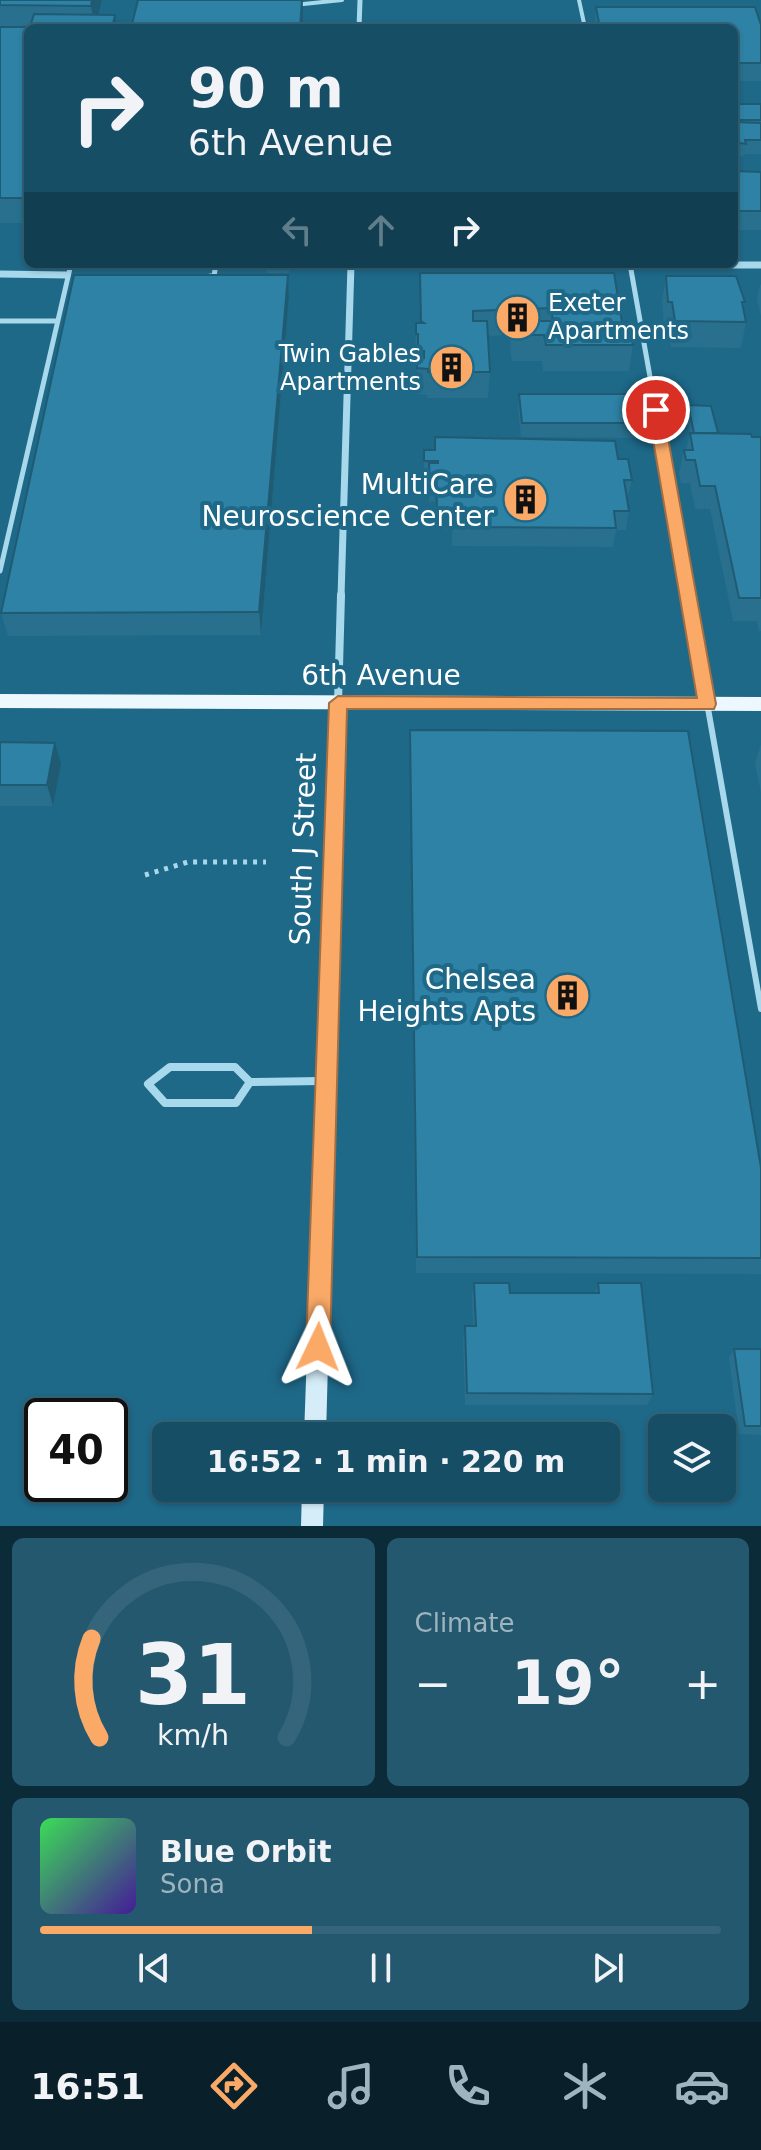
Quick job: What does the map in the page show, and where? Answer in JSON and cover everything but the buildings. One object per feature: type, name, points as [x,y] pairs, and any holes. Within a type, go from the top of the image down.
[{"type":"main road","name":"6th Avenue","points":[[0,701],[761,704]]},
{"type":"street","points":[[359,24],[360,0]]},
{"type":"street","points":[[738,265],[761,265]]},
{"type":"street","name":"South J Street","points":[[315,1422],[351,268]]},
{"type":"street","points":[[0,274],[67,275]]},
{"type":"street","points":[[312,1526],[313,1502]]},
{"type":"lane","points":[[294,5],[342,0]]},
{"type":"lane","points":[[579,0],[584,24]]},
{"type":"lane","points":[[0,571],[70,268]]},
{"type":"lane","points":[[203,278],[214,276],[215,268]]},
{"type":"lane","points":[[631,268],[761,1009]]},
{"type":"lane","points":[[67,275],[83,275]]},
{"type":"lane","points":[[0,321],[57,321]]},
{"type":"lane","points":[[250,1082],[236,1103],[165,1103],[148,1084],[170,1067],[235,1067],[250,1082],[326,1081]]},
{"type":"path","points":[[145,875],[188,862],[266,862]]},
{"type":"place","name":"Exeter Apartments","points":[[517,317]]},
{"type":"place","name":"Twin Gables Apartments","points":[[452,368]]},
{"type":"place","name":"MultiCare Neuroscience Center","points":[[525,500]]},
{"type":"place","name":"Chelsea Heights Apts","points":[[567,995]]},
{"type":"route","points":[[318,1347],[338,703],[707,704],[656,410]]}]
